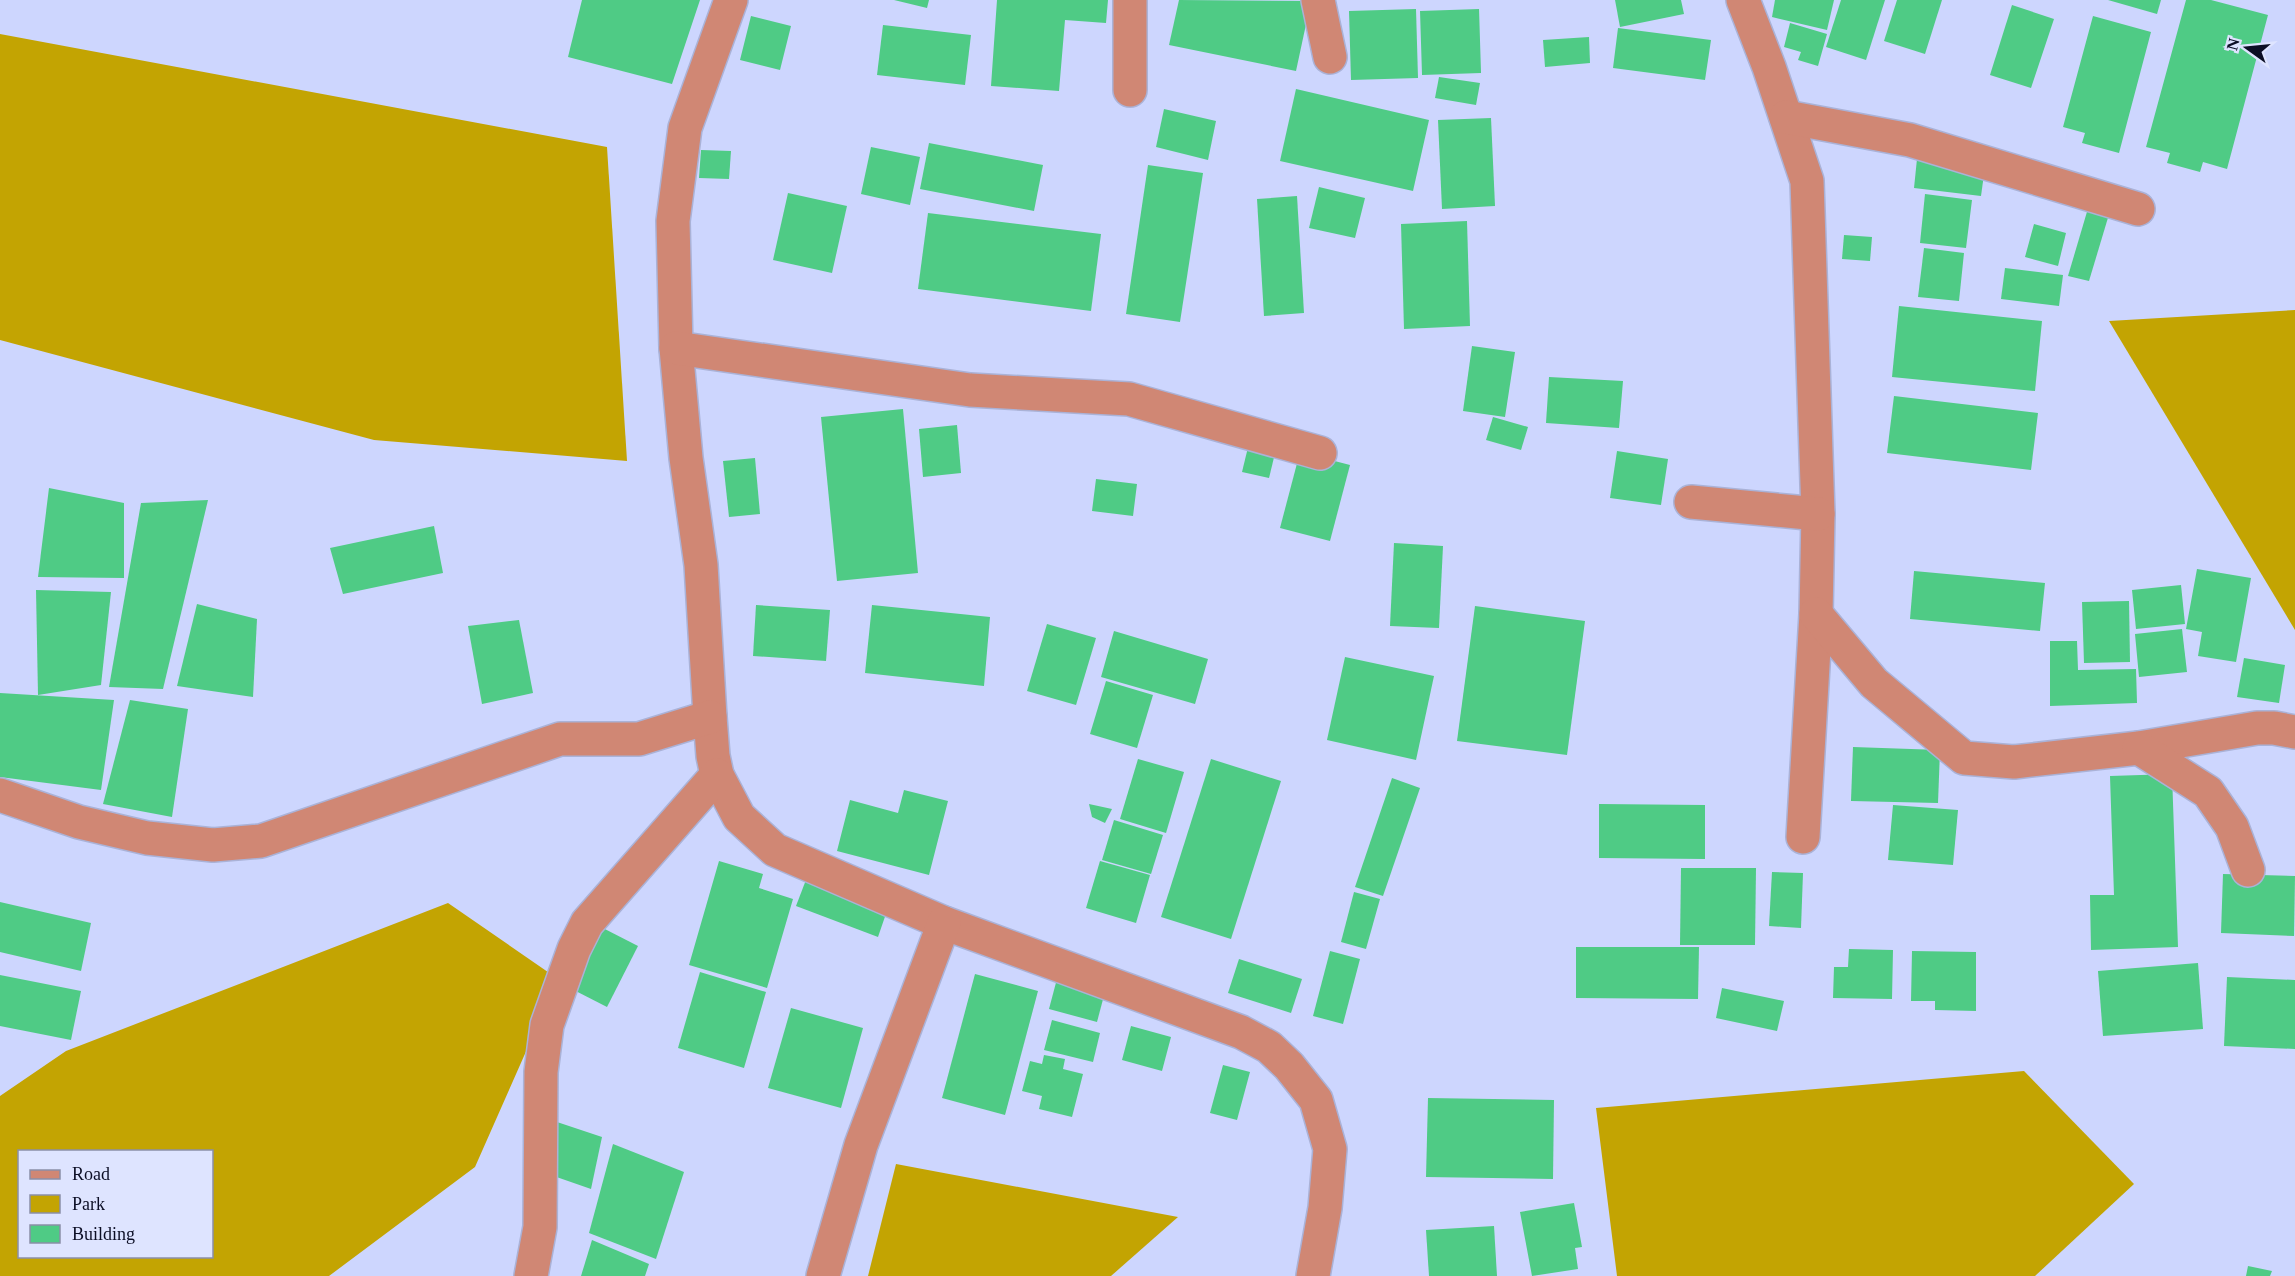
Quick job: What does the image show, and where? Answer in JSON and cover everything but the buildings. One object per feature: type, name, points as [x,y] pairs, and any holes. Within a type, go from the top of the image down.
[{"type":"street","points":[[731,0],[685,128],[673,221],[676,348],[686,458],[701,565],[710,717],[717,775],[739,817],[775,850],[944,923],[1241,1032],[1269,1047],[1289,1066],[1316,1100],[1330,1149],[1325,1208],[1313,1276]]},
{"type":"street","points":[[1130,0],[1130,90]]},
{"type":"street","points":[[1318,0],[1330,57]]},
{"type":"street","points":[[1743,0],[1807,181],[1818,514],[1816,614],[1803,837]]},
{"type":"street","points":[[1786,117],[1910,140],[2138,209]]},
{"type":"street","points":[[676,348],[970,390],[1083,394],[1129,399],[1320,453]]},
{"type":"street","points":[[1691,502],[1818,514]]},
{"type":"street","points":[[1816,614],[1874,683],[1964,758],[2014,762],[2139,748],[2257,728],[2295,732]]},
{"type":"street","points":[[0,795],[79,822],[147,838],[213,845],[261,841],[560,739],[639,739],[710,717]]},
{"type":"street","points":[[2257,728],[2285,742],[2295,757]]},
{"type":"street","points":[[2139,748],[2208,792],[2232,827],[2248,870]]},
{"type":"street","points":[[531,1276],[540,1227],[541,1072],[547,1025],[574,949],[587,923],[717,775]]},
{"type":"street","points":[[823,1276],[861,1145],[944,923]]},
{"type":"green space","points":[[0,34],[607,147],[627,461],[374,440],[0,340]]},
{"type":"green space","points":[[2295,310],[2295,630],[2109,321]]},
{"type":"green space","points":[[448,903],[558,979],[475,1167],[329,1276],[0,1276],[0,1096],[66,1051]]},
{"type":"green space","points":[[2024,1071],[2134,1184],[2035,1276],[1617,1276],[1596,1108]]},
{"type":"green space","points":[[896,1164],[1178,1217],[1111,1276],[868,1276]]}]
